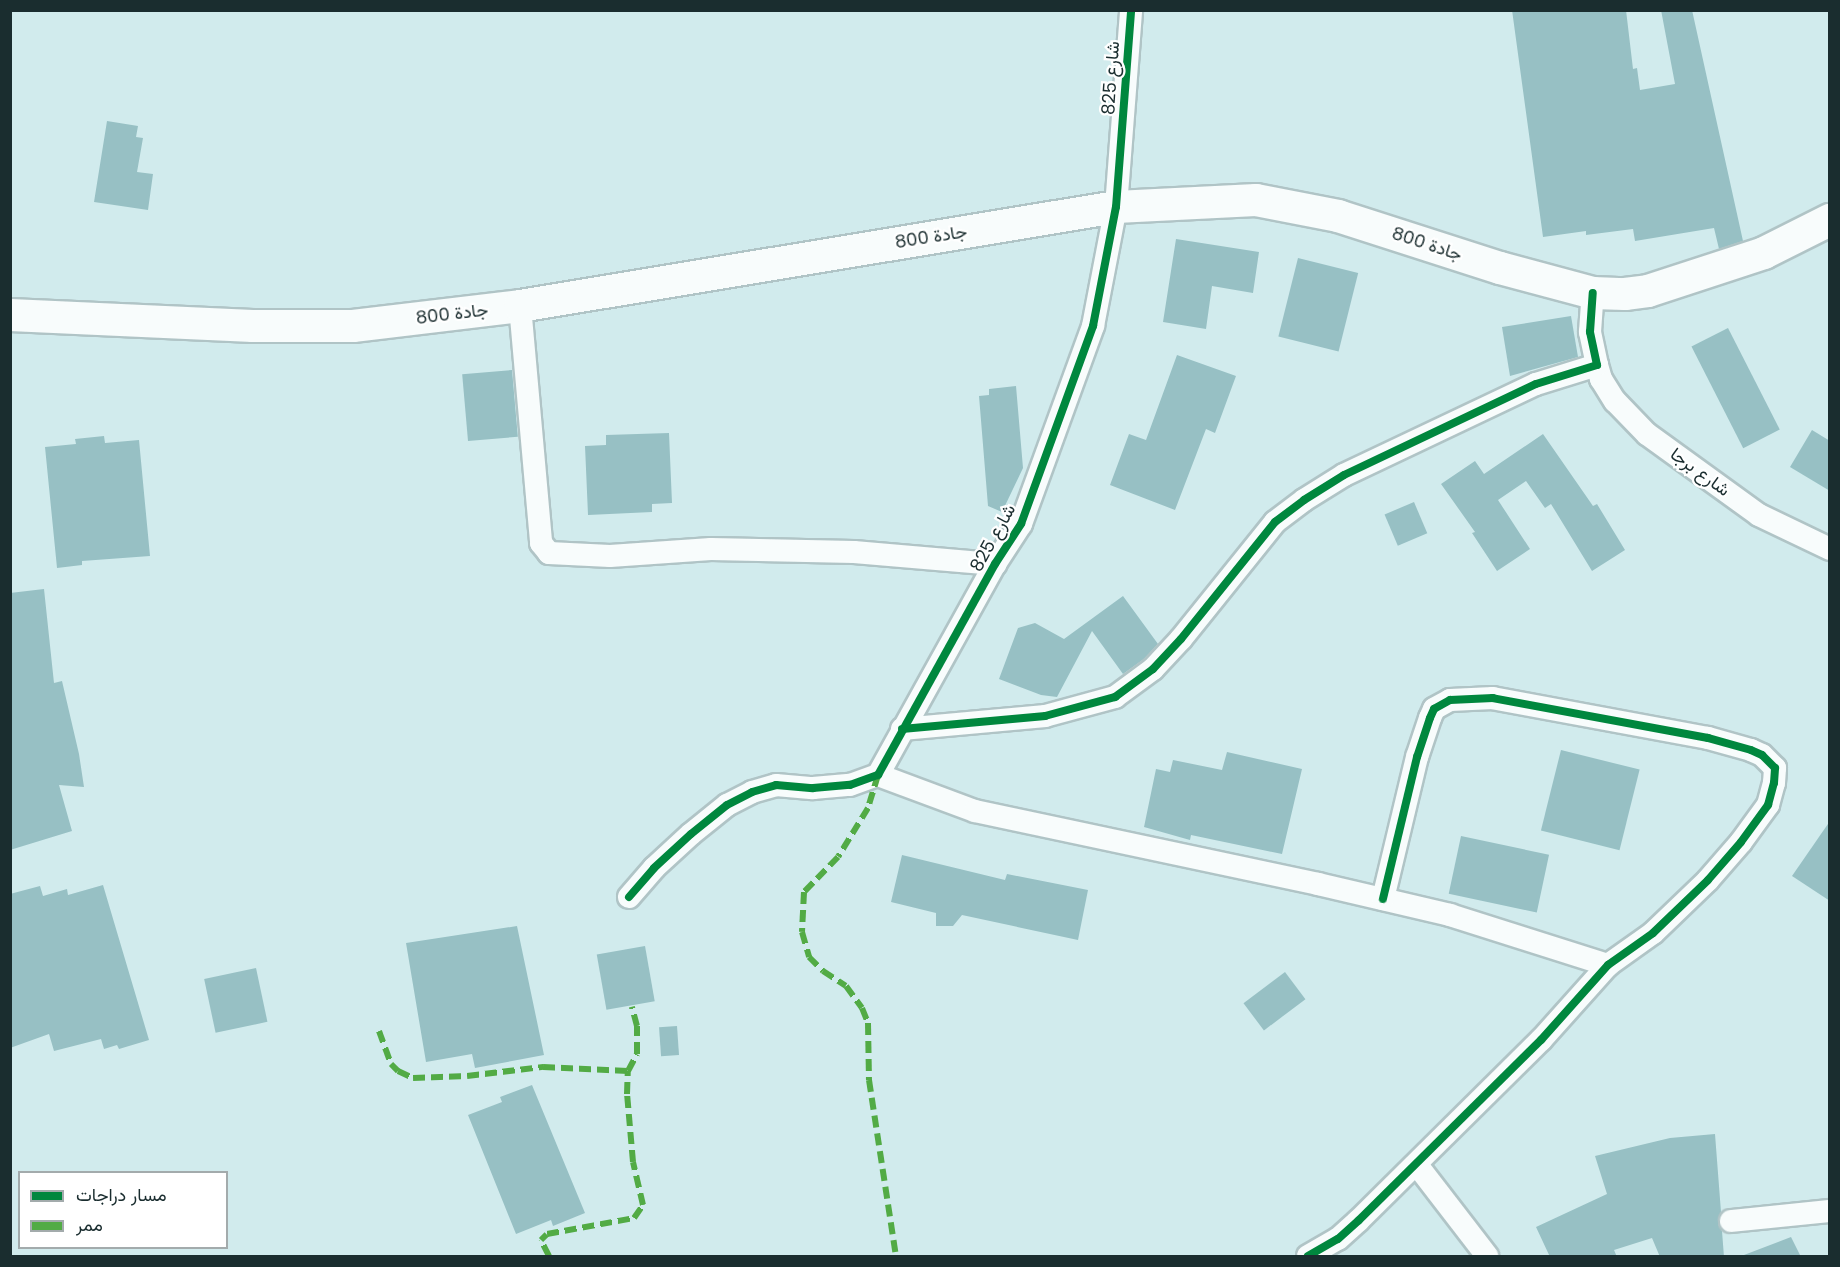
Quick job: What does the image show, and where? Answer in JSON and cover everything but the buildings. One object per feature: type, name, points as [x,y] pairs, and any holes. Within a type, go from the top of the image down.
[{"type":"main road","name":"جادة 800","points":[[10,315],[253,326],[353,326],[520,306],[1116,207],[1256,200],[1338,216],[1500,268],[1593,293],[1648,291],[1764,253],[1830,220]]},
{"type":"street","name":"شارع 825","points":[[878,775],[995,564],[1021,524],[1093,326],[1116,207],[1131,10]]},
{"type":"street","name":"شارع برجا","points":[[1593,293],[1590,332],[1601,379],[1615,400],[1647,434],[1759,515],[1830,549]]},
{"type":"street","points":[[520,306],[540,535],[544,549],[549,553],[610,556],[711,549],[854,552],[995,564]]},
{"type":"street","points":[[902,729],[1045,716],[1115,697],[1153,669],[1195,622],[1275,522],[1304,500],[1344,475],[1536,384],[1597,365]]},
{"type":"street","points":[[1308,1257],[1338,1239],[1417,1165],[1541,1040],[1608,965],[1653,933],[1682,906],[1758,821],[1768,806],[1776,772],[1762,755],[1708,738],[1493,698],[1450,700],[1434,709],[1430,718],[1417,757],[1383,899]]},
{"type":"street","points":[[629,897],[654,868],[691,834],[727,806],[752,792],[776,785],[813,788],[850,785],[878,775],[975,811],[1450,915],[1608,965]]},
{"type":"street","points":[[1417,1165],[1487,1257]]},
{"type":"street","points":[[1731,1221],[1830,1211]]},
{"type":"marked path","points":[[878,775],[868,808],[838,857],[804,892],[802,932],[809,957],[823,971],[846,986],[862,1008],[868,1023],[869,1080],[896,1256]]},
{"type":"marked path","points":[[549,1256],[541,1240],[547,1234],[634,1218],[643,1205],[633,1162],[627,1094],[628,1071],[637,1054],[637,1026],[632,1007]]},
{"type":"marked path","points":[[379,1031],[391,1064],[398,1071],[413,1078],[467,1076],[543,1067],[628,1071]]},
{"type":"cycle path","points":[[629,897],[654,868],[691,834],[727,805],[752,792],[776,785],[813,788],[850,785],[878,775],[995,564],[1021,524],[1093,326],[1116,207],[1131,10]]},
{"type":"cycle path","points":[[902,729],[1045,716],[1115,697],[1153,669],[1181,639],[1275,522],[1304,500],[1344,475],[1536,384],[1597,365],[1590,332],[1593,293]]},
{"type":"cycle path","points":[[1308,1256],[1338,1239],[1359,1220],[1541,1040],[1608,965],[1653,933],[1708,880],[1741,842],[1768,805],[1774,783],[1775,768],[1762,755],[1751,750],[1708,738],[1493,698],[1450,700],[1434,709],[1430,718],[1417,757],[1383,899]]}]
